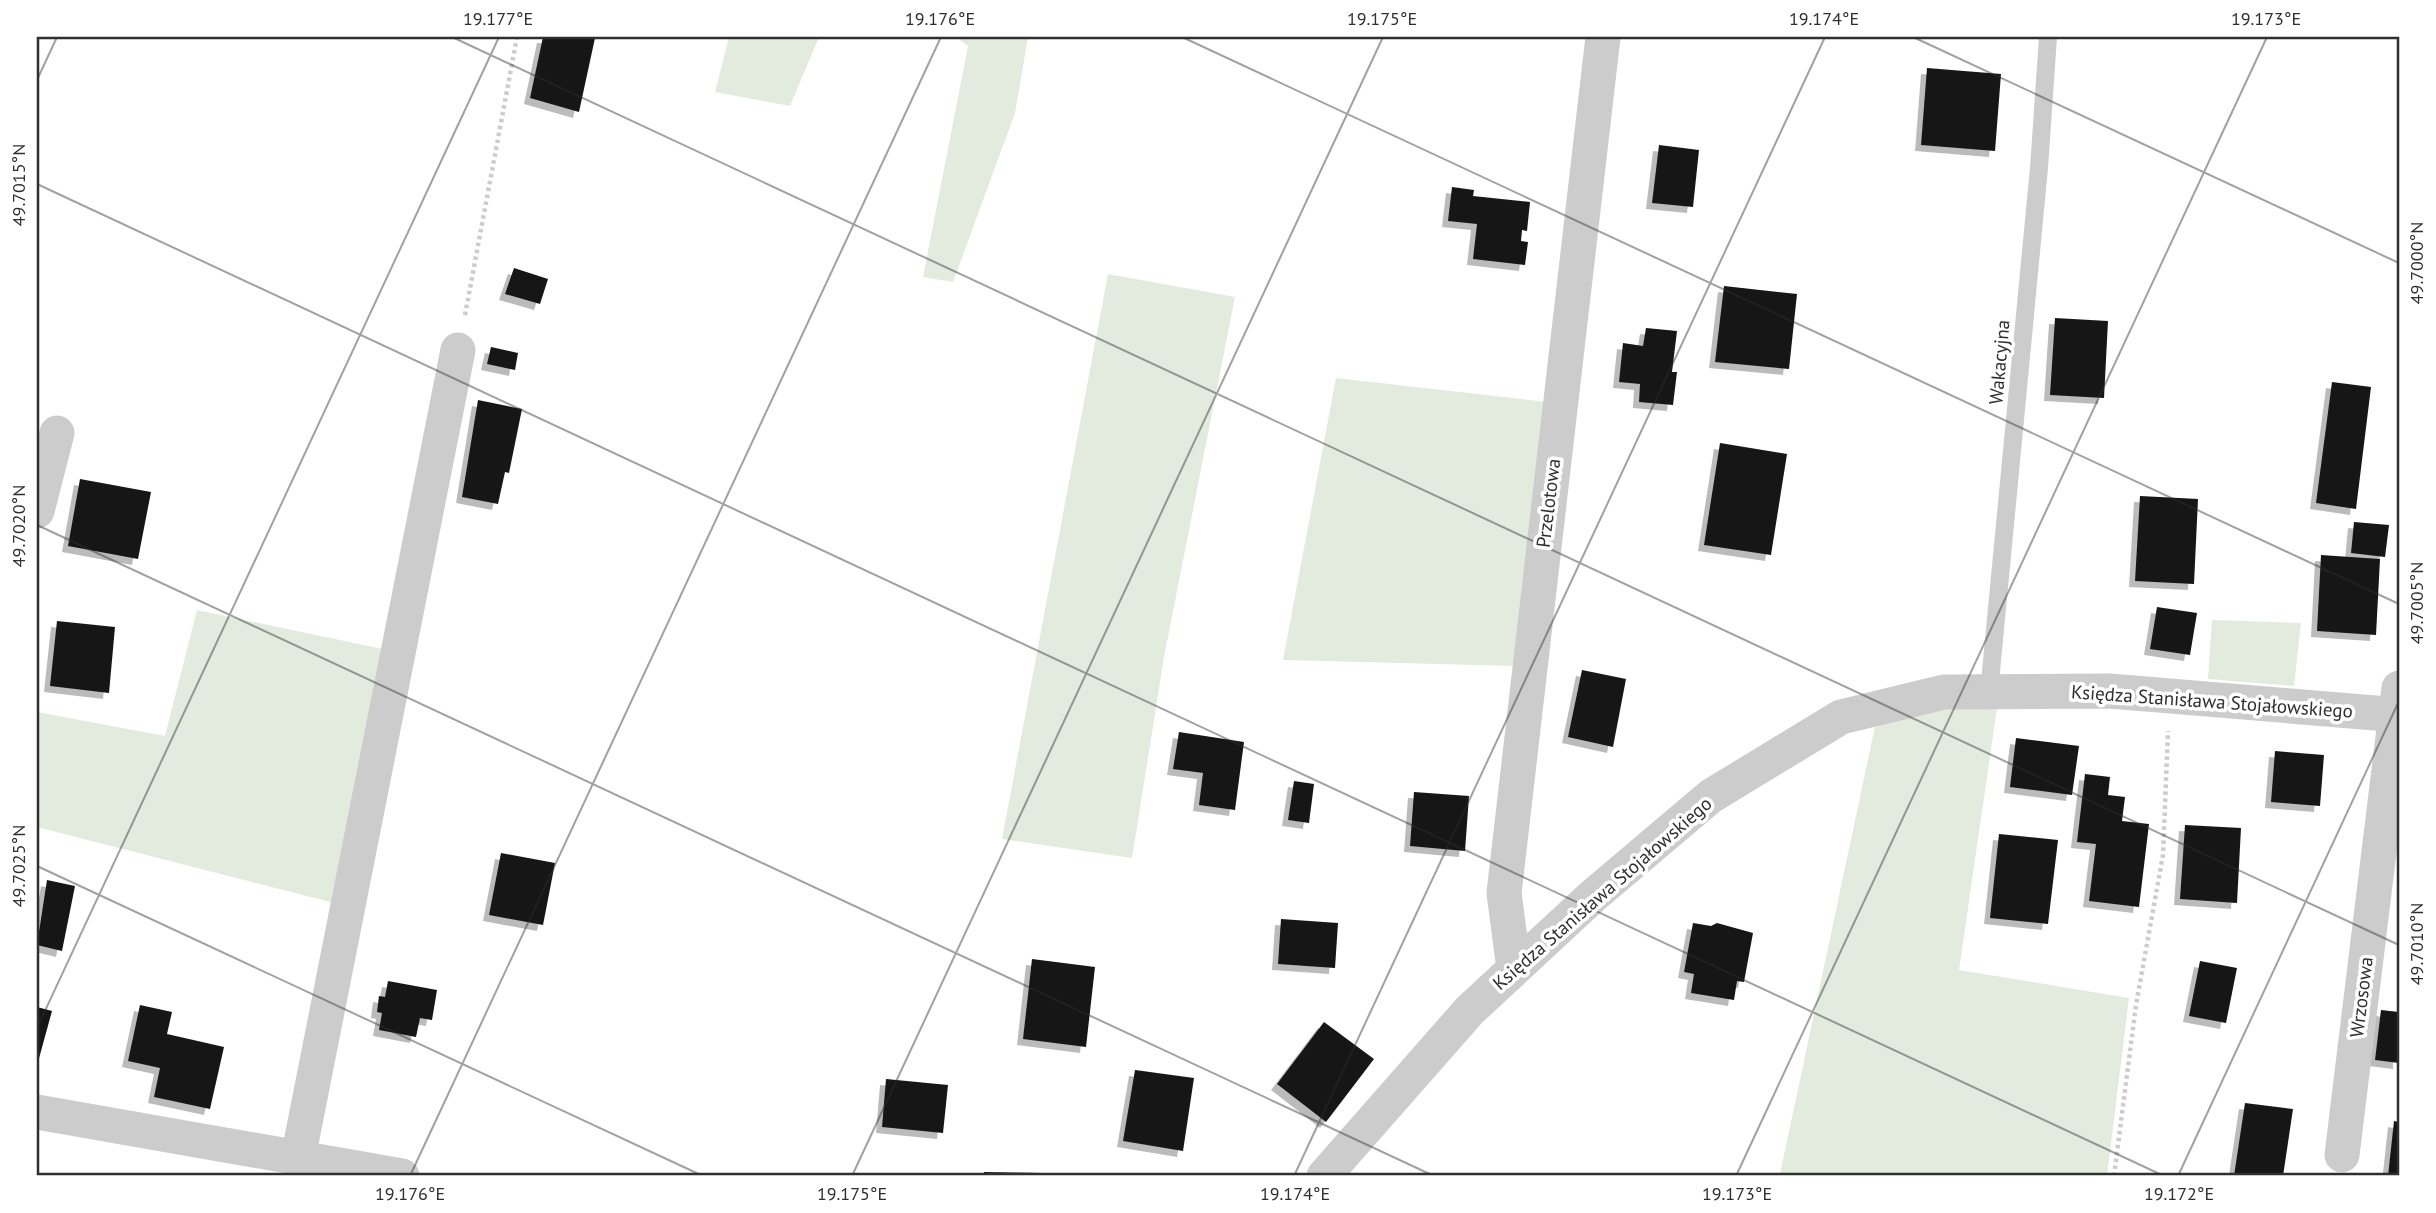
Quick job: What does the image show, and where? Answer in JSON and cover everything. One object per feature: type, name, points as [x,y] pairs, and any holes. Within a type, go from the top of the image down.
[{"type":"street","name":"Przelotowa","points":[[1514,969],[1504,893],[1603,37]]},
{"type":"street","points":[[298,1158],[458,350]]},
{"type":"street","points":[[37,511],[57,433]]},
{"type":"street","name":"Księdza Stanisława Stojałowskiego","points":[[1324,1176],[1470,1010],[1594,895],[1711,796],[1841,717],[1944,692],[2110,691],[2398,706]]},
{"type":"street","name":"Wrzosowa","points":[[2342,1155],[2398,706]]},
{"type":"street","points":[[37,1112],[402,1176]]},
{"type":"lane","name":"Wakacyjna","points":[[1989,692],[2038,181],[2048,37]]},
{"type":"path","points":[[458,350],[517,37]]},
{"type":"path","points":[[2114,1176],[2127,1067],[2163,855],[2169,695]]},
{"type":"shaded area","points":[[729,37],[819,37],[790,106],[715,92]]},
{"type":"shaded area","points":[[956,37],[1028,37],[1015,113],[953,282],[923,277],[968,46]]},
{"type":"shaded area","points":[[1108,274],[1235,297],[1164,657],[1132,858],[1002,839]]},
{"type":"shaded area","points":[[1336,378],[1547,402],[1516,666],[1283,660]]},
{"type":"shaded area","points":[[197,610],[392,651],[338,904],[37,827],[37,712],[165,736]]},
{"type":"shaded area","points":[[2212,620],[2301,623],[2294,686],[2208,679]]},
{"type":"shaded area","points":[[1933,704],[1997,708],[1959,970],[2129,998],[2107,1176],[1780,1174],[1877,717]]},
{"type":"building","points":[[543,37],[595,38],[579,112],[530,98]]},
{"type":"building","points":[[1927,68],[2001,74],[1995,151],[1921,145]]},
{"type":"building","points":[[1659,145],[1699,150],[1693,207],[1652,203]]},
{"type":"building","points":[[1452,187],[1474,190],[1473,196],[1530,202],[1527,231],[1522,230],[1521,241],[1528,242],[1525,265],[1473,259],[1477,224],[1448,221]]},
{"type":"building","points":[[514,268],[548,279],[540,304],[505,294]]},
{"type":"building","points":[[1724,286],[1797,294],[1789,369],[1715,362]]},
{"type":"building","points":[[2055,318],[2108,321],[2104,398],[2050,395]]},
{"type":"building","points":[[1646,328],[1677,331],[1672,372],[1677,372],[1673,405],[1639,402],[1640,384],[1619,382],[1623,343],[1643,346]]},
{"type":"building","points":[[491,347],[518,353],[515,370],[487,364]]},
{"type":"building","points":[[2332,382],[2371,387],[2356,509],[2316,503]]},
{"type":"building","points":[[478,400],[522,409],[509,473],[505,472],[498,504],[462,497]]},
{"type":"building","points":[[1720,443],[1787,454],[1771,555],[1704,545]]},
{"type":"building","points":[[80,479],[151,492],[138,559],[68,546]]},
{"type":"building","points":[[2140,496],[2198,499],[2194,584],[2135,581]]},
{"type":"building","points":[[2354,522],[2389,525],[2385,557],[2351,553]]},
{"type":"building","points":[[2321,555],[2380,559],[2376,635],[2317,631]]},
{"type":"building","points":[[2157,607],[2197,613],[2190,655],[2150,649]]},
{"type":"building","points":[[57,621],[115,627],[109,693],[50,686]]},
{"type":"building","points":[[1582,670],[1626,679],[1613,747],[1568,737]]},
{"type":"building","points":[[1179,732],[1244,742],[1235,810],[1199,805],[1203,773],[1173,769]]},
{"type":"building","points":[[2016,738],[2079,746],[2072,795],[2010,787]]},
{"type":"building","points":[[2275,751],[2324,755],[2320,806],[2271,802]]},
{"type":"building","points":[[2085,774],[2110,777],[2108,795],[2125,797],[2122,821],[2149,824],[2139,907],[2089,901],[2096,844],[2077,842]]},
{"type":"building","points":[[1294,781],[1314,784],[1309,823],[1288,820]]},
{"type":"building","points":[[1414,792],[1469,796],[1465,851],[1410,846]]},
{"type":"building","points":[[2185,825],[2241,828],[2237,903],[2180,899]]},
{"type":"building","points":[[1999,834],[2058,840],[2048,924],[1990,918]]},
{"type":"building","points":[[501,853],[555,863],[543,925],[489,915]]},
{"type":"building","points":[[47,880],[75,886],[62,951],[37,945]]},
{"type":"building","points":[[1281,919],[1338,923],[1335,968],[1278,964]]},
{"type":"building","points":[[1693,923],[1711,926],[1717,923],[1753,933],[1744,982],[1737,981],[1734,1000],[1691,993],[1694,974],[1684,972]]},
{"type":"building","points":[[1032,959],[1095,967],[1086,1047],[1023,1039]]},
{"type":"building","points":[[2200,961],[2237,968],[2226,1023],[2189,1016]]},
{"type":"building","points":[[388,981],[437,990],[432,1020],[420,1018],[416,1037],[379,1030],[382,1013],[377,1012],[379,996],[385,997]]},
{"type":"building","points":[[140,1005],[172,1012],[167,1034],[224,1047],[210,1109],[154,1097],[160,1068],[128,1061]]},
{"type":"building","points":[[37,1007],[52,1011],[38,1062],[37,1062]]},
{"type":"building","points":[[2381,1010],[2399,1012],[2399,1063],[2375,1060]]},
{"type":"building","points":[[1324,1022],[1374,1059],[1326,1122],[1277,1084]]},
{"type":"building","points":[[1135,1070],[1194,1078],[1183,1151],[1123,1141]]},
{"type":"building","points":[[886,1079],[948,1085],[943,1133],[882,1127]]},
{"type":"building","points":[[2245,1103],[2293,1109],[2283,1176],[2234,1176]]},
{"type":"building","points":[[2394,1121],[2399,1122],[2399,1176],[2388,1176]]},
{"type":"building","points":[[984,1172],[1041,1173],[1041,1176],[984,1176]]}]
